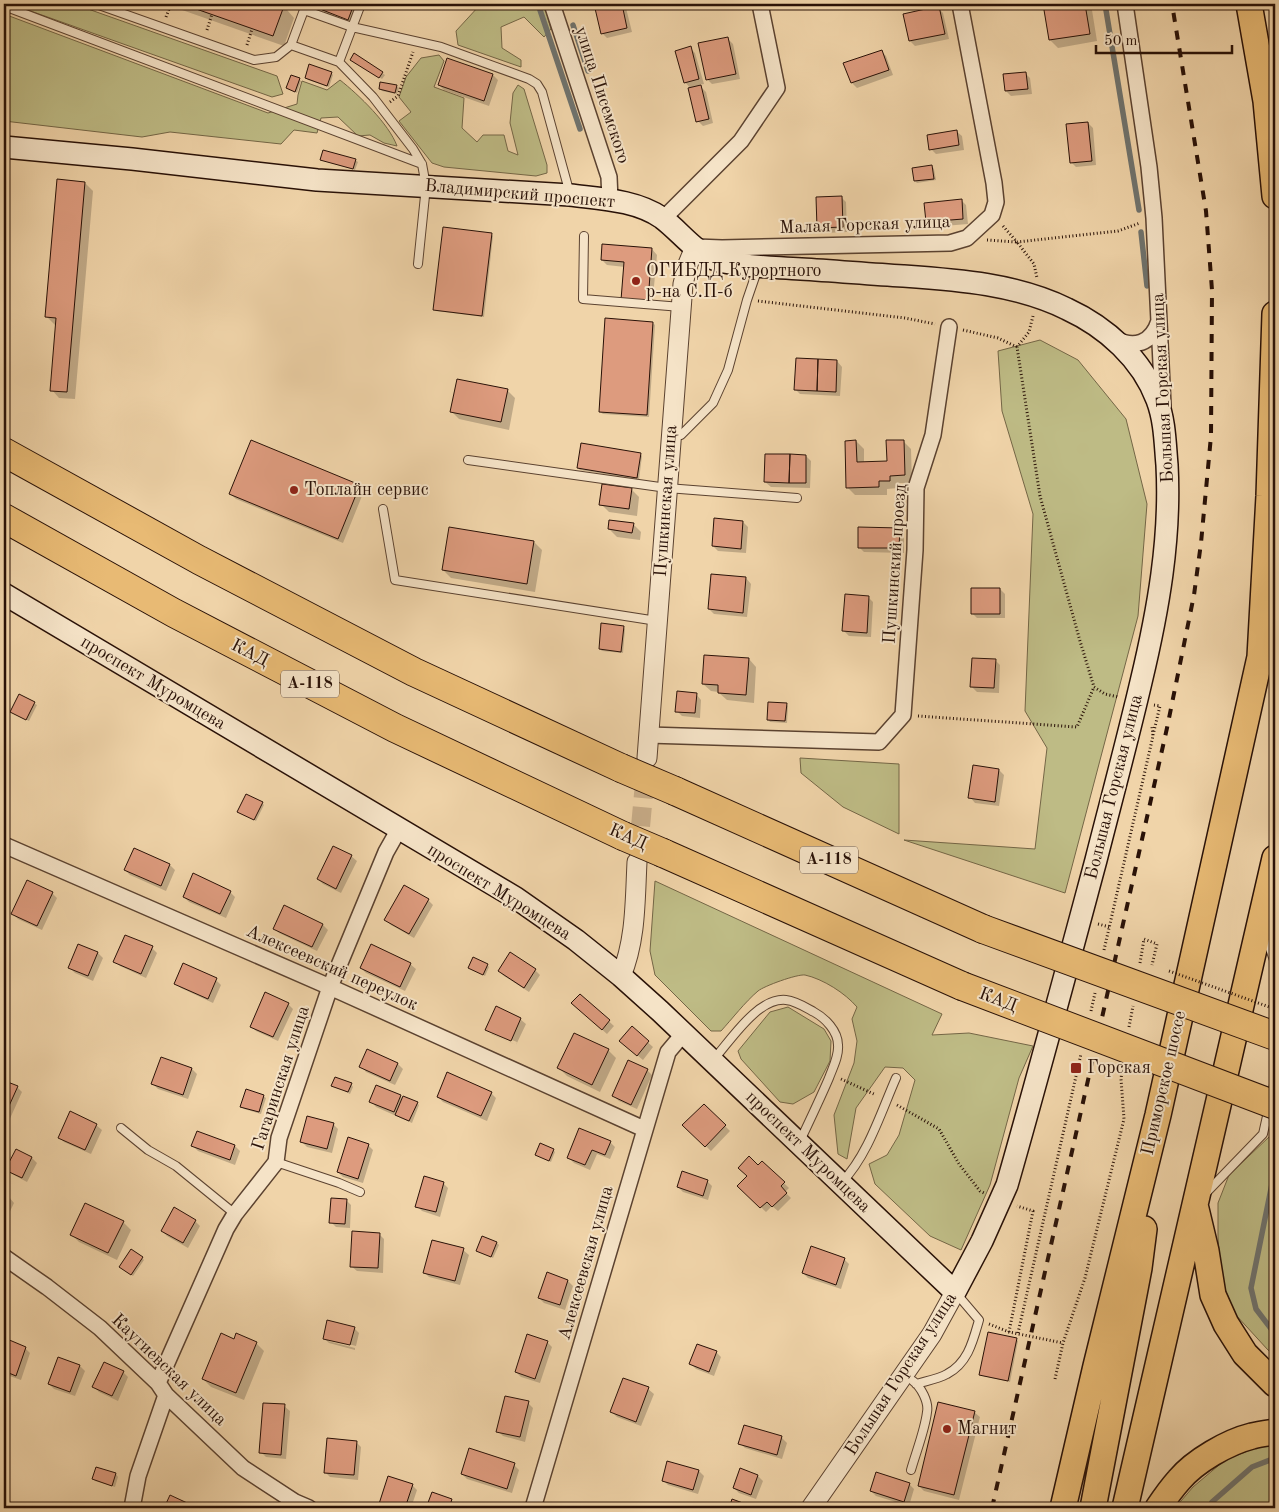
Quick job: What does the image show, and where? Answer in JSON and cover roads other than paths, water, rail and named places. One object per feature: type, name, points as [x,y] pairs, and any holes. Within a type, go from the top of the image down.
[{"type":"highway","points":[[1249,4],[1266,101],[1275,196]]},
{"type":"highway","name":"Приморское шоссе","points":[[1063,1508],[1158,1115],[1260,657],[1269,496],[1275,314]]},
{"type":"highway","name":"А-118","points":[[4,452],[199,560],[414,672],[621,768],[983,929],[1275,1036]]},
{"type":"highway","name":"КАД","points":[[4,518],[174,614],[394,728],[623,836],[962,986],[1275,1105]]},
{"type":"highway","points":[[1125,1508],[1275,858]]},
{"type":"highway","points":[[1260,923],[1275,884]]},
{"type":"highway","points":[[1093,1508],[1139,1268],[1158,1115]]},
{"type":"highway","points":[[1195,1204],[1206,1251],[1213,1295],[1226,1324],[1245,1354],[1275,1384]]},
{"type":"highway","points":[[1158,1508],[1179,1479],[1212,1454],[1237,1440],[1253,1435],[1275,1432]]},
{"type":"main road","name":"Владимирский проспект","points":[[4,147],[317,180],[570,195],[610,200],[634,205],[650,211],[663,219],[707,256],[720,261],[758,266],[946,279],[1008,288],[1038,296],[1067,309],[1092,322],[1113,338],[1130,355],[1144,374],[1157,400],[1164,427]]},
{"type":"main road","name":"Большая Горская улица","points":[[955,1292],[1001,1201],[1084,903],[1137,701],[1155,618],[1167,539],[1168,482],[1164,427]]},
{"type":"main road","name":"проспект Муромцева","points":[[4,594],[516,898],[576,940],[621,976],[684,1033],[955,1292]]},
{"type":"street","name":"улица Писемского","points":[[552,4],[609,177],[610,200]]},
{"type":"street","points":[[663,219],[741,141],[777,88],[760,4]]},
{"type":"street","name":"Малая Горская улица","points":[[695,247],[950,243],[967,238],[992,215],[996,202],[960,4]]},
{"type":"street","name":"Большая Горская улица","points":[[1125,4],[1149,167],[1154,218],[1164,427]]},
{"type":"street","name":"Пушкинская улица","points":[[647,758],[683,284],[695,247]]},
{"type":"street","points":[[1113,338],[1128,344],[1137,344],[1145,341],[1157,328],[1159,320]]},
{"type":"street","name":"Пушкинский проезд","points":[[648,735],[879,742],[903,716],[915,550],[916,488],[933,435],[949,327]]},
{"type":"street","name":"Гагаринская улица","points":[[132,1508],[138,1476],[162,1389],[226,1229],[235,1214],[276,1162],[279,1138],[330,987],[386,852],[399,830]]},
{"type":"street","name":"Алексеевский переулок","points":[[4,845],[330,987],[644,1129]]},
{"type":"street","points":[[621,976],[630,951],[632,938],[637,862]]},
{"type":"street","name":"Алексеевская улица","points":[[533,1508],[668,1052],[684,1033]]},
{"type":"street","name":"Каугиевская улица","points":[[4,1257],[100,1328],[243,1468],[295,1502],[309,1508]]},
{"type":"street","name":"Большая Горская улица","points":[[811,1508],[910,1379],[955,1292]]},
{"type":"lane","points":[[96,4],[254,60],[276,57],[291,45],[304,7],[352,27],[441,47],[529,79],[537,84],[542,92],[570,195]]},
{"type":"lane","points":[[339,62],[361,4]]},
{"type":"lane","points":[[4,6],[422,164]]},
{"type":"lane","points":[[291,45],[339,62],[382,108],[422,164],[426,186],[418,264]]},
{"type":"lane","points":[[584,236],[583,299],[681,308]]},
{"type":"lane","points":[[671,436],[680,434],[713,403],[728,370],[758,266]]},
{"type":"lane","points":[[468,460],[667,488],[796,498]]},
{"type":"lane","points":[[383,509],[395,580],[657,621]]},
{"type":"lane","points":[[1260,923],[1275,963]]},
{"type":"lane","points":[[713,1060],[754,1013],[769,1002],[785,1000],[800,1004],[818,1014],[832,1028],[839,1044],[836,1060],[799,1142]]},
{"type":"lane","points":[[841,1183],[850,1174],[863,1154],[896,1078]]},
{"type":"lane","points":[[1195,1204],[1263,1134],[1275,1080]]},
{"type":"lane","points":[[121,1128],[148,1150],[176,1166],[235,1214]]},
{"type":"lane","points":[[276,1162],[360,1192]]},
{"type":"lane","points":[[911,1470],[928,1411],[925,1399],[910,1379],[947,1374],[961,1363],[972,1347],[979,1320],[955,1292]]},
{"type":"waterway","points":[[538,4],[580,129]]},
{"type":"waterway","points":[[1105,4],[1139,210]]},
{"type":"waterway","points":[[573,25],[588,71]]},
{"type":"waterway","points":[[1141,232],[1147,286]]},
{"type":"waterway","points":[[1275,1132],[1275,1153]]},
{"type":"waterway","points":[[1275,1169],[1251,1288],[1256,1309],[1275,1334]]},
{"type":"waterway","points":[[1209,1508],[1212,1502],[1252,1467],[1275,1458]]},
{"type":"tunnel","points":[[638,854],[646,767]]},
{"type":"railway","points":[[992,1508],[1167,728],[1194,595],[1201,543],[1211,436],[1212,290],[1206,211],[1172,4]]},
{"type":"place","name":"ОГИБДД Курортного р-на С.П-б","points":[[636,281]]},
{"type":"place","name":"Топлайн сервис","points":[[294,490]]},
{"type":"place","name":"Горская","points":[[1076,1068]]},
{"type":"place","name":"Магнит","points":[[947,1429]]}]
